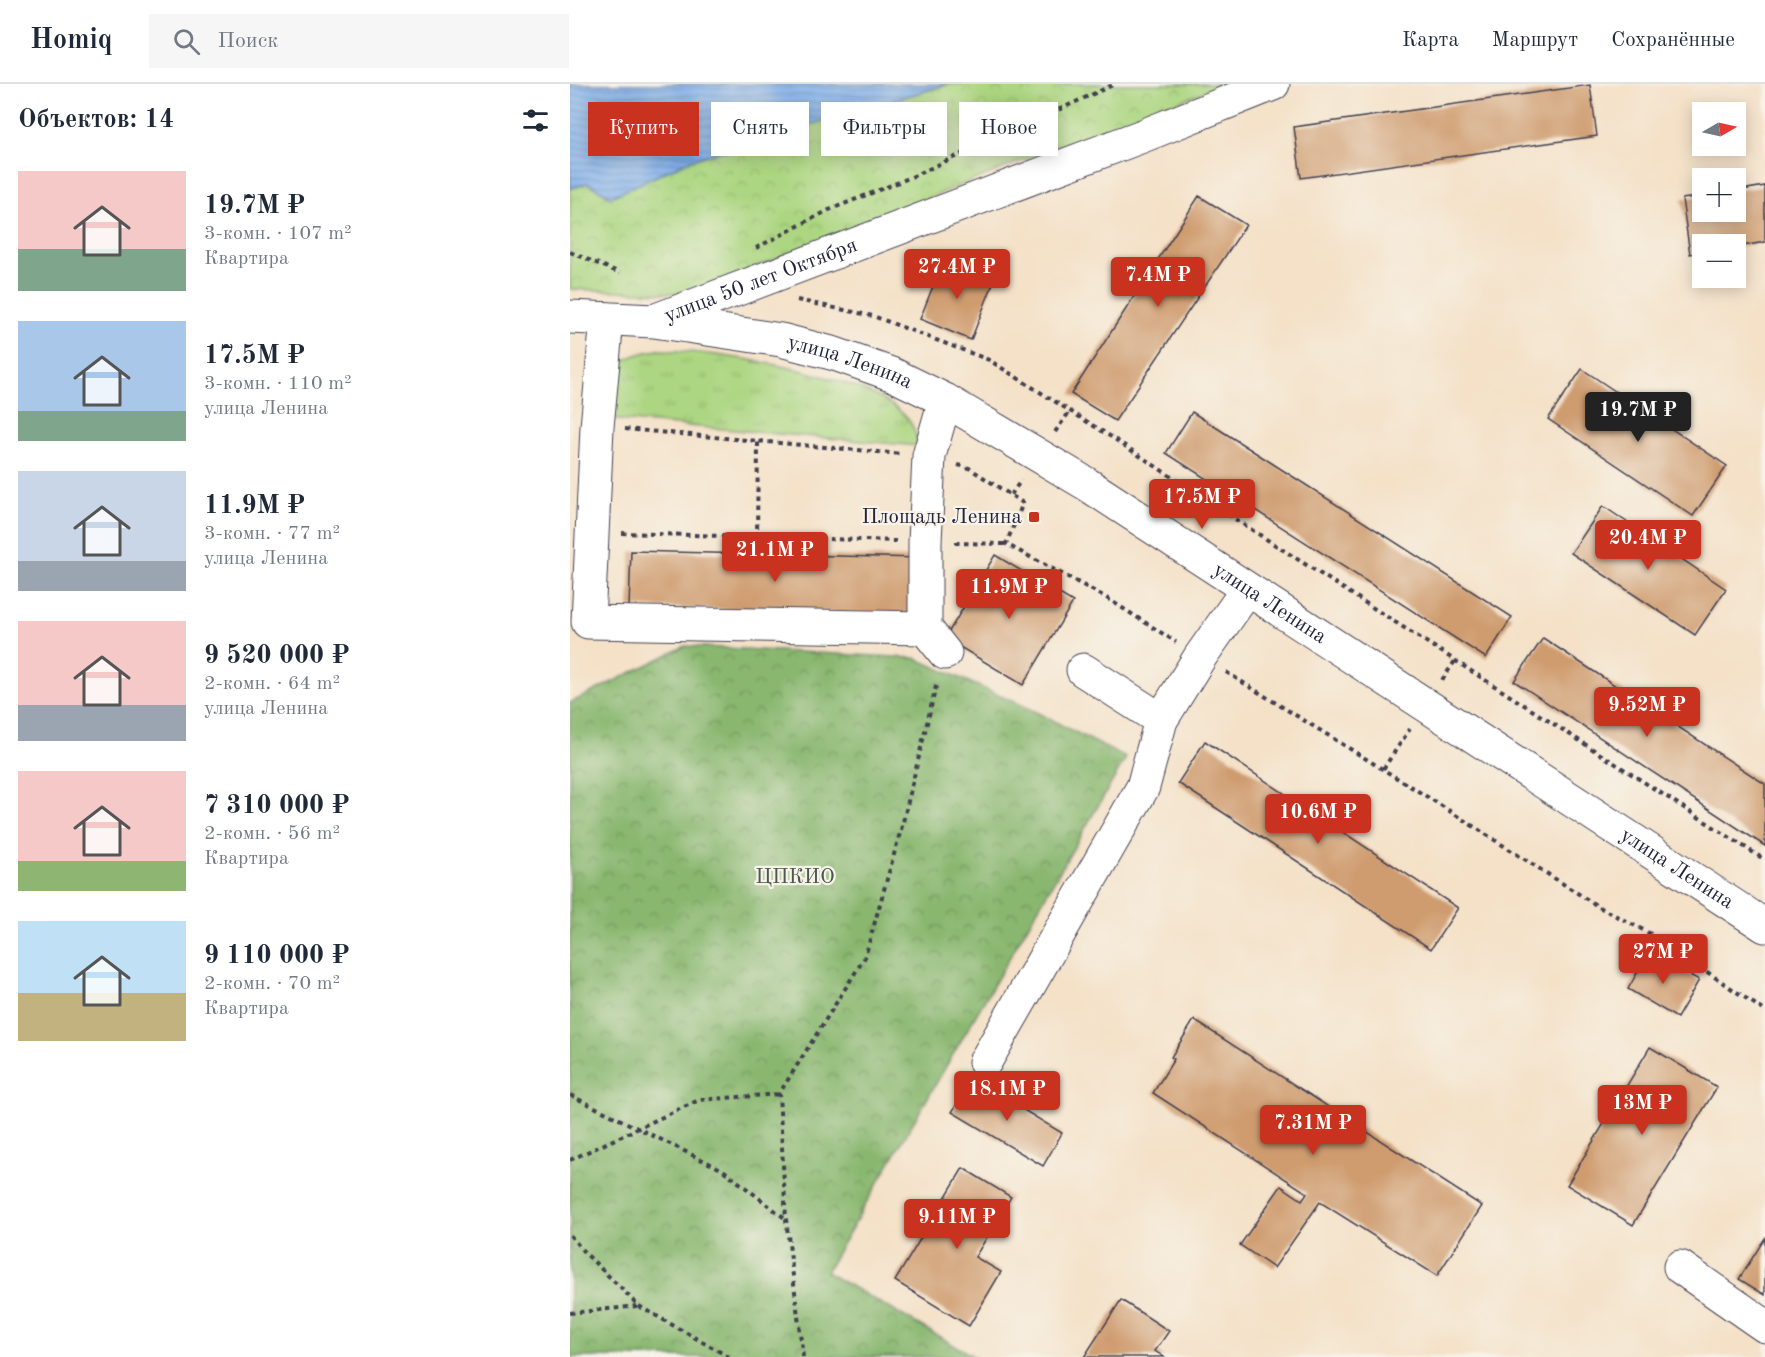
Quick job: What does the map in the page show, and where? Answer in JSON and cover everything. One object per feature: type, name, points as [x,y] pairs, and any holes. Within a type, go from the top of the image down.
[{"type":"street","name":"улица 50 лет Октября","points":[[654,321],[1134,140],[1273,84]]},
{"type":"street","name":"улица Ленина","points":[[570,317],[654,321],[781,340],[835,354],[894,375],[945,400],[1085,483],[1765,926]]},
{"type":"street","points":[[607,319],[597,427],[588,622],[935,640],[925,542],[929,456],[945,400]]},
{"type":"street","points":[[985,1062],[1143,787],[1161,720],[1200,657],[1247,590]]},
{"type":"street","points":[[1083,670],[1161,720]]},
{"type":"street","points":[[1680,1267],[1765,1326]]},
{"type":"path","points":[[750,251],[829,210],[909,177],[1115,84]]},
{"type":"path","points":[[570,252],[620,273]]},
{"type":"path","points":[[795,300],[873,316],[989,360],[1765,860]]},
{"type":"path","points":[[757,537],[758,442]]},
{"type":"path","points":[[592,532],[1006,544]]},
{"type":"path","points":[[803,1357],[786,1219],[780,1094],[865,957],[902,826],[935,640]]},
{"type":"path","points":[[570,1160],[699,1100],[780,1094]]},
{"type":"path","points":[[570,1095],[723,1170],[786,1219]]},
{"type":"path","points":[[570,1235],[583,1251],[639,1306],[729,1357]]},
{"type":"path","points":[[570,1313],[639,1306]]},
{"type":"green space","points":[[949,84],[1226,84],[1058,146],[1058,102],[959,102],[959,156],[1034,156],[688,294],[570,289],[570,189],[588,183],[611,197],[691,160],[711,154],[711,156],[809,156],[809,125],[821,122],[821,156],[947,156],[947,102],[888,102]]},
{"type":"green space","points":[[658,350],[751,360],[826,377],[859,389],[887,402],[906,417],[913,427],[919,446],[608,419],[613,380],[621,363],[641,353]]},
{"type":"green space","name":"ЦПКИО","points":[[685,646],[915,658],[1032,710],[1126,758],[826,1272],[975,1357],[570,1357],[570,703]]},
{"type":"water","points":[[570,84],[949,84],[888,102],[821,102],[821,122],[809,125],[809,102],[711,102],[711,154],[691,160],[611,197],[588,183],[570,189]]},
{"type":"building","points":[[1590,85],[1597,136],[1301,178],[1294,127]]},
{"type":"building","points":[[1765,186],[1765,242],[1746,245],[1746,234],[1692,234],[1692,254],[1690,254],[1682,199],[1692,198],[1692,222],[1746,222],[1746,189]]},
{"type":"building","points":[[1199,196],[1246,225],[1115,421],[1071,394]]},
{"type":"building","points":[[943,261],[994,281],[971,340],[920,319]]},
{"type":"building","points":[[1582,369],[1727,466],[1693,516],[1548,419]]},
{"type":"building","points":[[1192,412],[1512,617],[1486,658],[1166,453]]},
{"type":"building","points":[[1603,506],[1726,589],[1695,635],[1571,553]]},
{"type":"building","points":[[631,551],[921,558],[920,614],[629,607]]},
{"type":"building","points":[[995,555],[1073,602],[1023,685],[945,638]]},
{"type":"building","points":[[1543,638],[1765,784],[1765,846],[1514,681]]},
{"type":"building","points":[[1205,741],[1458,908],[1431,949],[1178,783]]},
{"type":"building","points":[[1649,952],[1699,980],[1677,1018],[1628,989]]},
{"type":"building","points":[[1194,1020],[1482,1206],[1437,1276],[1320,1202],[1274,1268],[1240,1245],[1281,1186],[1302,1200],[1307,1193],[1153,1093],[1174,1059],[1171,1057]]},
{"type":"building","points":[[1650,1047],[1717,1087],[1633,1225],[1567,1185]]},
{"type":"building","points":[[972,1079],[1062,1133],[1043,1166],[952,1112]]},
{"type":"building","points":[[963,1168],[1011,1197],[975,1257],[1001,1272],[969,1326],[895,1281]]},
{"type":"building","points":[[1765,1238],[1765,1295],[1739,1279]]},
{"type":"building","points":[[1121,1300],[1169,1331],[1155,1351],[1164,1357],[1084,1357]]},
{"type":"place","name":"Площадь Ленина","points":[[1034,517]]}]
